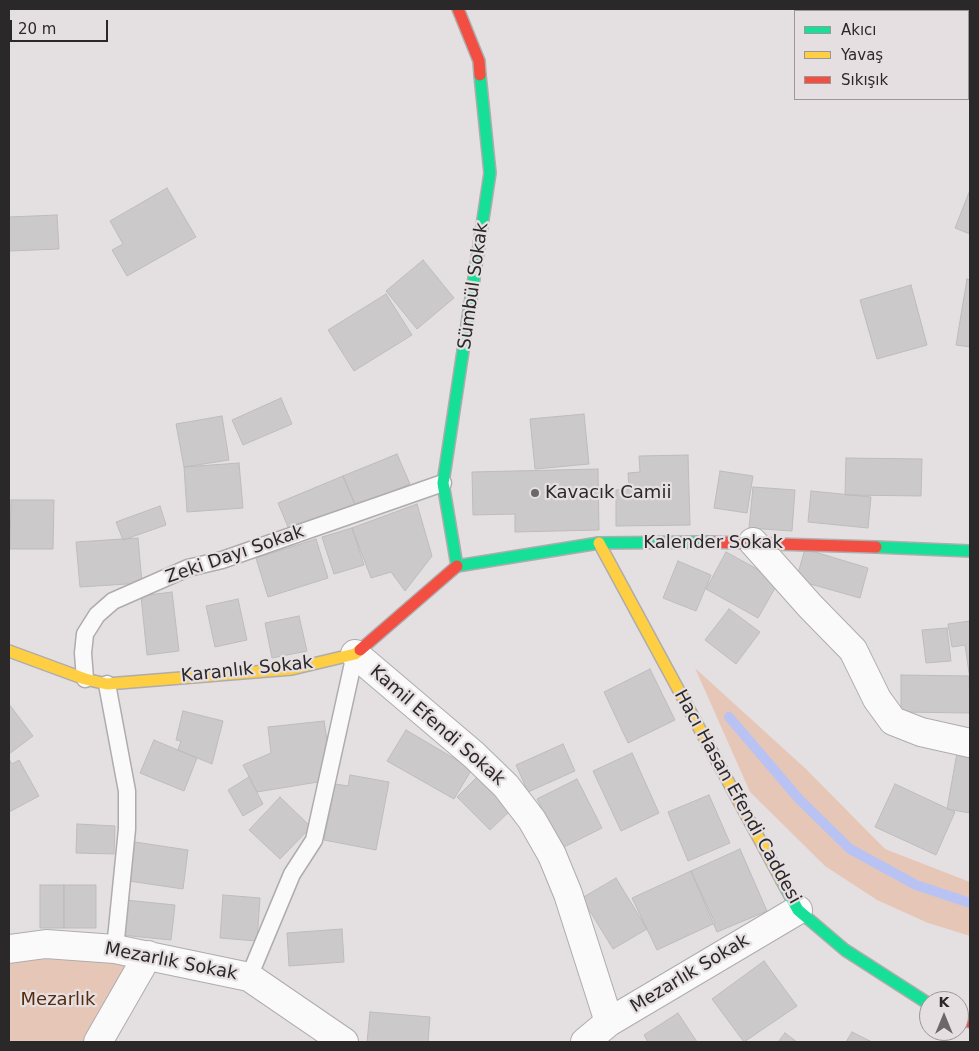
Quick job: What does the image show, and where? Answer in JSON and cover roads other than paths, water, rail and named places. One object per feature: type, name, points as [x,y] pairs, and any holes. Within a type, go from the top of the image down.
[{"type":"street","name":"Sümbül Sokak","points":[[457,566],[443,483],[490,173],[479,62],[458,9]]},
{"type":"street","name":"Kalender Sokak","points":[[457,566],[599,543],[753,542],[970,552]]},
{"type":"street","points":[[753,542],[810,606],[853,650],[877,699],[893,721],[921,732],[970,742]]},
{"type":"street","name":"Hacı Hasan Efendi Caddesi","points":[[599,543],[798,910],[845,950],[919,998]]},
{"type":"street","name":"Karanlık Sokak","points":[[9,651],[86,679],[107,684],[292,669],[354,654],[457,566]]},
{"type":"street","name":"Kamil Efendi Sokak","points":[[354,654],[474,755],[506,786],[532,820],[552,855],[568,894],[609,1022]]},
{"type":"street","name":"Mezarlık Sokak","points":[[585,1042],[609,1022],[798,910]]},
{"type":"street","name":"Mezarlık Sokak","points":[[9,949],[46,944],[116,949],[249,977],[344,1042]]},
{"type":"street","points":[[98,1042],[148,955]]},
{"type":"lane","name":"Zeki Dayı Sokak","points":[[86,679],[83,652],[85,634],[97,615],[113,601],[188,568],[222,560],[443,483]]},
{"type":"lane","points":[[249,977],[292,874],[314,840],[354,654]]},
{"type":"lane","points":[[107,684],[128,791],[127,829],[116,949]]},
{"type":"waterway","points":[[729,717],[799,799],[850,849],[916,885],[970,903]]},
{"type":"place","name":"Kavacık Camii","points":[[535,493]]},
{"type":"park label","name":"Mezarlık","points":[[58,1000]]}]
